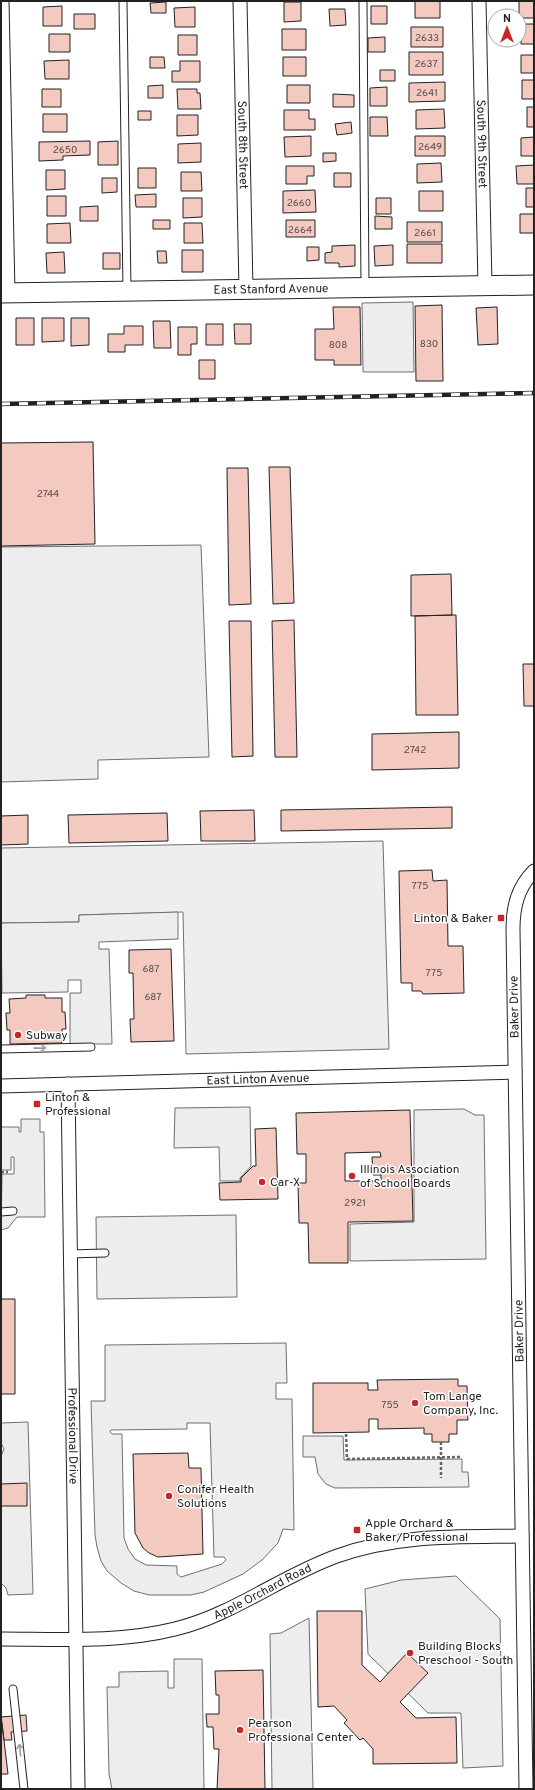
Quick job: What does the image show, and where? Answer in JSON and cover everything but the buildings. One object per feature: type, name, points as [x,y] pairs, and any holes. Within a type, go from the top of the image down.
[{"type":"main road","name":"East Stanford Avenue","points":[[3,294],[534,285]]},
{"type":"street","points":[[2,1],[3,294]]},
{"type":"street","name":"South 8th Street","points":[[240,1],[246,289]]},
{"type":"street","name":"South 9th Street","points":[[479,1],[485,286]]},
{"type":"street","name":"Baker Drive","points":[[526,1789],[513,919],[517,896],[531,873]]},
{"type":"street","name":"East Linton Avenue","points":[[1,1086],[515,1072]]},
{"type":"street","name":"Professional Drive","points":[[68,1084],[78,1789]]},
{"type":"street","name":"Apple Orchard Road","points":[[1,1639],[76,1639],[146,1635],[187,1626],[220,1613],[294,1574],[336,1556],[372,1545],[421,1538],[522,1536]]},
{"type":"lane","points":[[123,1],[127,291]]},
{"type":"lane","points":[[362,1],[365,288]]},
{"type":"lane","points":[[1,1049],[91,1047]]},
{"type":"lane","points":[[1,1212],[13,1210]]},
{"type":"lane","points":[[70,1254],[105,1253]]},
{"type":"lane","points":[[12,1689],[24,1789]]},
{"type":"path","points":[[1,1172],[8,1172]]},
{"type":"path","points":[[346,1434],[346,1459],[460,1457]]},
{"type":"path","points":[[441,1442],[442,1478]]},
{"type":"shaded area","points":[[413,302],[414,372],[363,372],[362,303]]},
{"type":"shaded area","points":[[201,545],[209,757],[98,760],[98,779],[1,782],[1,547]]},
{"type":"shaded area","points":[[383,841],[389,1049],[186,1054],[183,912],[79,915],[79,922],[1,923],[1,848]]},
{"type":"shaded area","points":[[178,912],[178,939],[99,942],[99,949],[109,949],[112,1044],[70,1044],[70,993],[81,993],[81,980],[68,980],[68,992],[2,993],[1,923],[79,922],[79,915]]},
{"type":"shaded area","points":[[250,1107],[251,1166],[240,1178],[240,1181],[220,1181],[219,1147],[174,1148],[175,1108]]},
{"type":"shaded area","points":[[464,1109],[475,1115],[484,1115],[486,1259],[350,1261],[350,1224],[414,1222],[414,1110]]},
{"type":"shaded area","points":[[21,1119],[40,1119],[40,1132],[44,1132],[45,1217],[17,1217],[8,1228],[1,1230],[2,1174],[14,1174],[14,1157],[11,1157],[11,1170],[1,1170],[1,1127],[19,1127],[19,1132],[21,1132]]},
{"type":"shaded area","points":[[236,1215],[237,1297],[97,1299],[96,1217]]},
{"type":"shaded area","points":[[286,1343],[287,1383],[276,1383],[276,1399],[292,1399],[294,1530],[283,1529],[278,1543],[262,1560],[243,1574],[204,1592],[191,1595],[149,1595],[134,1591],[121,1583],[107,1571],[101,1561],[95,1535],[91,1401],[105,1401],[105,1345]],"holes":[[[187,1423],[210,1423],[214,1557],[224,1557],[226,1560],[222,1564],[181,1577],[177,1574],[177,1566],[146,1565],[135,1559],[128,1549],[124,1538],[122,1434],[112,1434],[110,1432],[111,1430],[187,1429]]]},
{"type":"shaded area","points":[[28,1422],[33,1594],[8,1595],[6,1588],[1,1583],[1,1456],[4,1449],[1,1443],[1,1423]]},
{"type":"shaded area","points":[[303,1436],[343,1436],[344,1460],[462,1459],[462,1472],[468,1472],[469,1487],[335,1488],[326,1484],[318,1474],[315,1457],[303,1457]]},
{"type":"shaded area","points":[[456,1576],[500,1619],[503,1766],[463,1768],[461,1713],[428,1713],[368,1654],[365,1589],[401,1580]]},
{"type":"shaded area","points":[[309,1618],[313,1789],[272,1789],[270,1634],[281,1633]]},
{"type":"shaded area","points":[[174,1659],[202,1659],[204,1789],[112,1789],[109,1774],[107,1687],[119,1687],[119,1672],[168,1671],[168,1688],[174,1688]]},
{"type":"railway","points":[[1,404],[534,393]]},
{"type":"place","name":"Linton & Baker","points":[[501,918]]},
{"type":"place","name":"Subway","points":[[18,1035]]},
{"type":"place","name":"Linton & Professional","points":[[37,1104]]},
{"type":"place","name":"Illinois Association of School Boards","points":[[352,1176]]},
{"type":"place","name":"Car-X","points":[[262,1182]]},
{"type":"place","name":"Tom Lange Company, Inc.","points":[[415,1403]]},
{"type":"place","name":"Conifer Health Solutions","points":[[169,1496]]},
{"type":"place","name":"Apple Orchard & Baker/Professional","points":[[357,1530]]},
{"type":"place","name":"Building Blocks Preschool - South","points":[[410,1653]]},
{"type":"place","name":"Pearson Professional Center","points":[[240,1730]]}]
